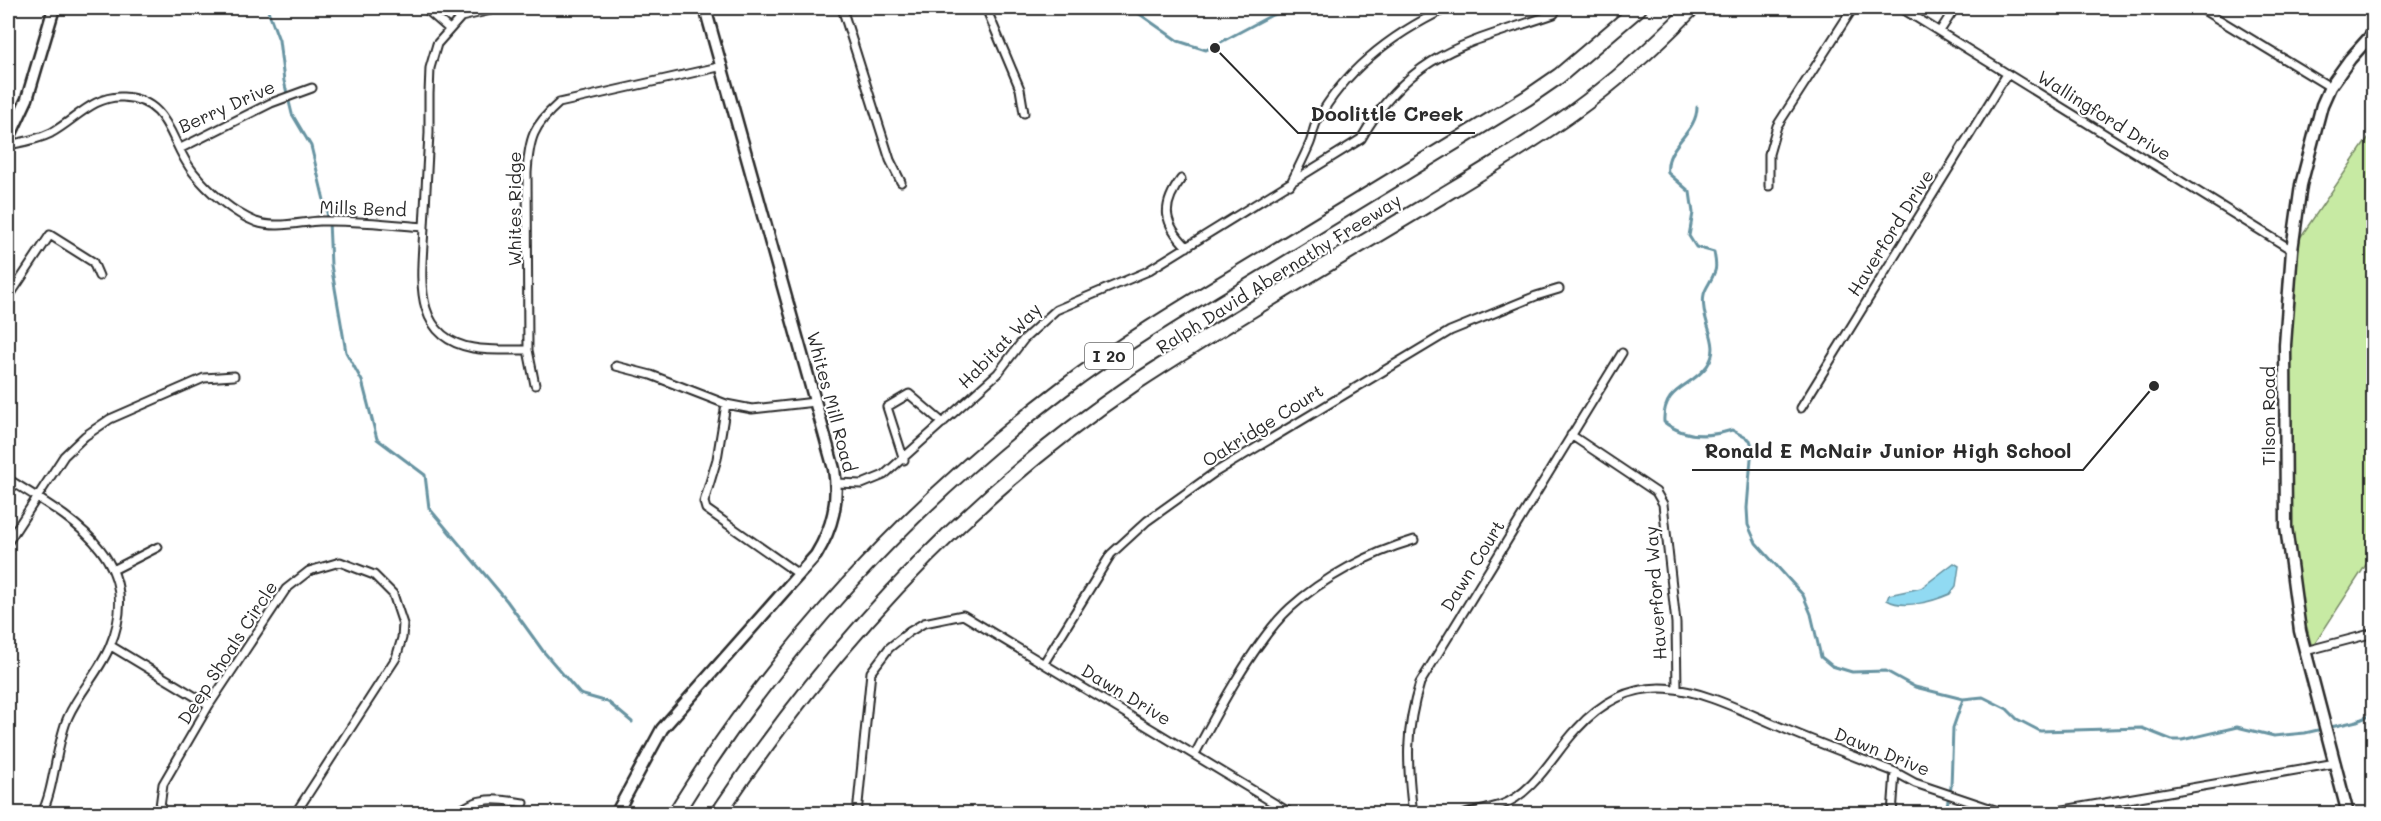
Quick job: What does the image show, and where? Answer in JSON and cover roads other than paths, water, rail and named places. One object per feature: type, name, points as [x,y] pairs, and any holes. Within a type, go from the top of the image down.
[{"type":"highway","name":"Ralph David Abernathy Freeway","points":[[675,813],[716,750],[805,634],[898,532],[990,447],[1062,389],[1156,324],[1527,98],[1559,76],[1639,8]]},
{"type":"highway","name":"Ralph David Abernathy Freeway","points":[[718,813],[801,696],[869,616],[953,531],[1049,447],[1136,383],[1505,157],[1573,112],[1635,63],[1692,8]]},
{"type":"street","points":[[8,142],[27,99],[54,8]]},
{"type":"street","points":[[425,8],[448,28],[461,17],[500,8]]},
{"type":"street","name":"Whites Mill Road","points":[[616,813],[662,729],[800,575],[816,555],[832,522],[836,483],[723,66],[705,8]]},
{"type":"street","points":[[842,8],[890,160],[901,182]]},
{"type":"street","points":[[986,8],[1020,88],[1024,113]]},
{"type":"street","points":[[1290,185],[1310,142],[1315,123],[1338,87],[1370,55],[1392,39],[1447,8]]},
{"type":"street","name":"Habitat Way","points":[[836,483],[862,484],[873,481],[904,460],[998,373],[1024,339],[1056,310],[1146,272],[1361,139],[1379,108],[1396,88],[1435,60],[1472,40],[1554,14],[1557,8]]},
{"type":"street","points":[[1769,186],[1769,154],[1778,126],[1853,8]]},
{"type":"street","name":"Wallingford Drive","points":[[1901,8],[2292,250]]},
{"type":"street","points":[[1940,31],[1955,8]]},
{"type":"street","points":[[2200,8],[2330,87]]},
{"type":"street","name":"Mills Bend","points":[[181,148],[191,170],[203,183],[219,198],[257,222],[279,225],[355,222],[424,226],[430,68],[436,44],[448,28]]},
{"type":"street","name":"Tilson Road","points":[[2348,813],[2305,651],[2286,527],[2285,345],[2292,250],[2301,185],[2322,105],[2330,87],[2373,32]]},
{"type":"street","name":"Whites Ridge","points":[[536,385],[528,350],[529,225],[526,172],[529,147],[542,118],[559,103],[723,66]]},
{"type":"street","name":"Haverford Drive","points":[[1801,408],[2007,74]]},
{"type":"street","name":"Berry Drive","points":[[8,142],[31,141],[50,134],[93,104],[119,96],[140,100],[152,106],[165,120],[181,148],[271,103],[312,88]]},
{"type":"street","points":[[1181,179],[1171,193],[1167,212],[1169,226],[1187,247]]},
{"type":"street","points":[[424,226],[422,299],[434,325],[446,338],[461,345],[482,349],[528,350]]},
{"type":"street","points":[[8,298],[50,235],[93,262],[99,276]]},
{"type":"street","name":"Oakridge Court","points":[[1044,663],[1111,555],[1134,530],[1156,514],[1214,473],[1450,331],[1536,296],[1559,290]]},
{"type":"street","name":"Dawn Court","points":[[1413,813],[1407,742],[1410,715],[1420,683],[1622,353]]},
{"type":"street","points":[[616,366],[651,375],[726,404],[752,409],[815,402]]},
{"type":"street","points":[[8,542],[64,456],[84,436],[110,419],[204,378],[234,376]]},
{"type":"street","points":[[904,460],[887,407],[909,394],[943,423]]},
{"type":"street","points":[[726,404],[715,468],[704,502],[706,509],[800,575]]},
{"type":"street","name":"Haverford Way","points":[[1571,435],[1656,492],[1663,504],[1676,623],[1677,689]]},
{"type":"street","points":[[8,479],[87,532],[99,546],[113,570],[119,607],[111,646],[68,716],[41,813]]},
{"type":"street","points":[[1195,754],[1264,639],[1288,609],[1307,594],[1379,551],[1414,540]]},
{"type":"street","points":[[113,570],[158,547]]},
{"type":"street","name":"Deep Shoals Circle","points":[[159,813],[163,784],[209,705],[286,589],[309,572],[340,562],[374,574],[393,594],[403,624],[402,638],[396,658],[296,813]]},
{"type":"street","name":"Dawn Drive","points":[[857,813],[871,672],[889,648],[909,632],[924,623],[963,615],[1292,813]]},
{"type":"street","points":[[2305,651],[2373,633]]},
{"type":"street","points":[[111,646],[209,705]]},
{"type":"street","name":"Dawn Drive","points":[[1465,813],[1501,805],[1519,796],[1578,727],[1603,706],[1630,693],[1654,688],[1700,693],[1895,772],[1915,783],[1998,811],[2058,812],[2336,764]]},
{"type":"street","points":[[1892,813],[1895,772]]},
{"type":"street","points":[[456,813],[470,802],[501,799],[524,804]]},
{"type":"water","points":[[1954,563],[1959,566],[1956,586],[1950,594],[1928,602],[1910,604],[1887,600],[1889,595],[1921,588]]},
{"type":"waterway","points":[[267,8],[279,40],[284,81],[292,114],[311,146],[329,221],[331,265],[346,352],[362,381],[377,439],[425,475],[429,508],[507,601],[543,651],[580,694],[608,702],[632,722]]},
{"type":"waterway","points":[[1131,8],[1178,41],[1206,50],[1272,15],[1296,8]]},
{"type":"waterway","points":[[1697,107],[1692,125],[1671,155],[1668,173],[1690,192],[1693,213],[1689,236],[1696,247],[1714,252],[1716,269],[1705,292],[1703,302],[1713,352],[1707,366],[1679,389],[1668,402],[1664,422],[1680,431],[1697,435],[1732,430],[1750,440],[1752,446],[1747,508],[1748,525],[1756,543],[1803,595],[1811,614],[1821,657],[1832,666],[1852,672],[1886,671],[1915,687],[1963,699],[1983,697],[2007,709],[2017,719],[2040,731],[2142,728],[2172,740],[2182,740],[2237,727],[2274,736],[2305,733],[2357,721],[2374,714]]},
{"type":"waterway","points":[[1945,814],[1951,787],[1953,728],[1963,699]]},
{"type":"place","name":"Doolittle Creek","points":[[1215,48]]},
{"type":"place","name":"Ronald E McNair Junior High School","points":[[2154,386]]}]
